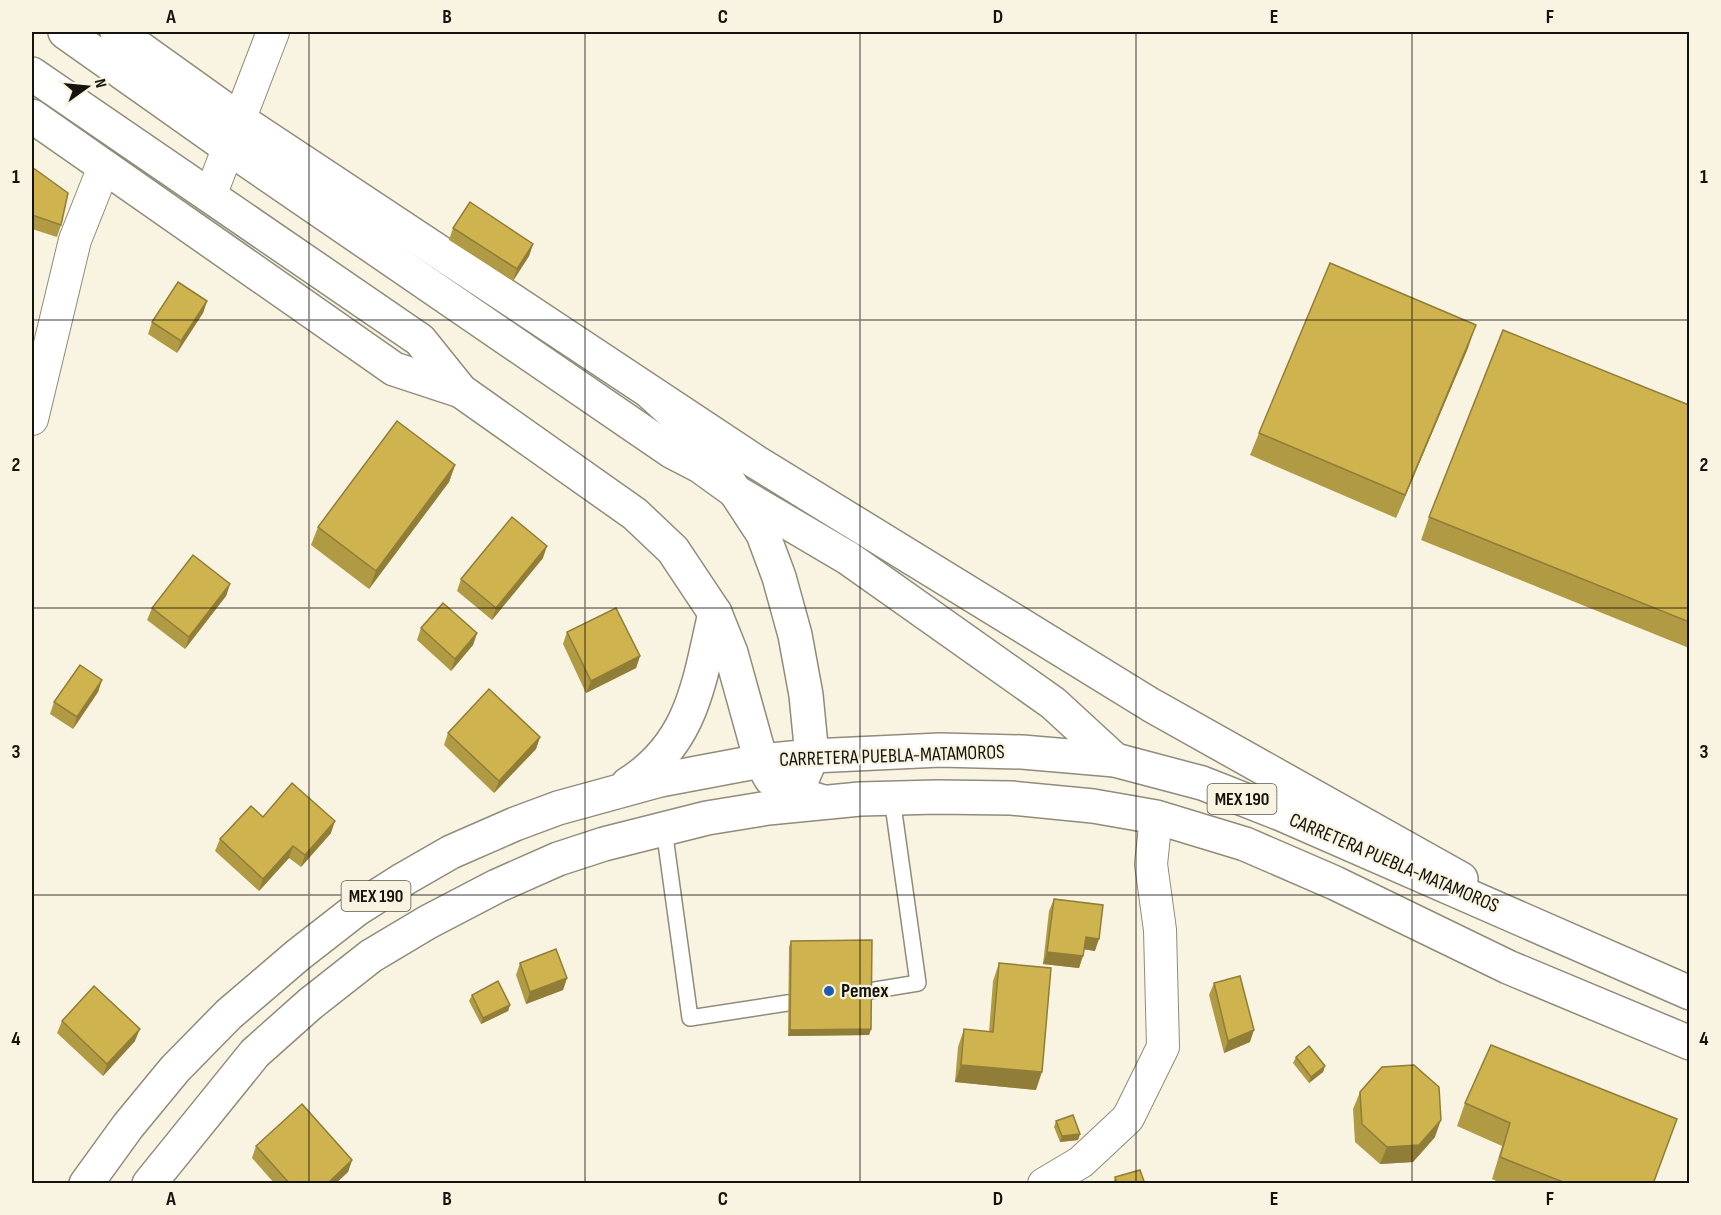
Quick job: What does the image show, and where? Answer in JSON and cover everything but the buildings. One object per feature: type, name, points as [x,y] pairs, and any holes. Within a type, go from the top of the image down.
[{"type":"main road","points":[[65,32],[235,134],[652,394],[756,462],[1151,705],[1554,932]]},
{"type":"main road","points":[[117,32],[235,134],[671,451],[700,466],[736,492],[848,558],[1044,696],[1115,760]]},
{"type":"main road","points":[[32,74],[420,340],[461,391],[635,514],[673,550],[715,613],[731,653],[761,761],[780,800],[803,778],[812,756],[806,695],[795,635],[779,577],[763,534],[712,456],[684,423],[652,394]]},
{"type":"main road","points":[[32,116],[394,369],[461,391]]},
{"type":"main road","points":[[603,794],[624,787],[643,775],[659,760],[683,727],[701,673],[715,613]]},
{"type":"main road","name":"CARRETERA PUEBLA-MATAMOROS","points":[[86,1184],[128,1126],[175,1068],[229,1014],[298,955],[357,909],[404,879],[451,852],[515,824],[603,794],[660,780],[761,761],[812,756],[952,751],[1022,752],[1115,760],[1202,783],[1281,814],[1689,993]]},
{"type":"main road","name":"CARRETERA PUEBLA-MATAMOROS","points":[[149,1184],[255,1053],[310,1004],[371,956],[487,891],[548,864],[604,844],[780,800],[823,802],[892,798],[1011,798],[1093,806],[1156,817],[1245,844],[1335,883],[1508,967],[1689,1043]]},
{"type":"street","points":[[210,196],[273,32]]},
{"type":"street","points":[[32,419],[75,240],[104,167]]},
{"type":"street","points":[[1044,1184],[1081,1162],[1128,1118],[1163,1047],[1160,930],[1151,864],[1156,817]]},
{"type":"lane","points":[[664,829],[690,1018],[918,984],[892,798]]},
{"type":"place","name":"Pemex","points":[[829,991]]}]
